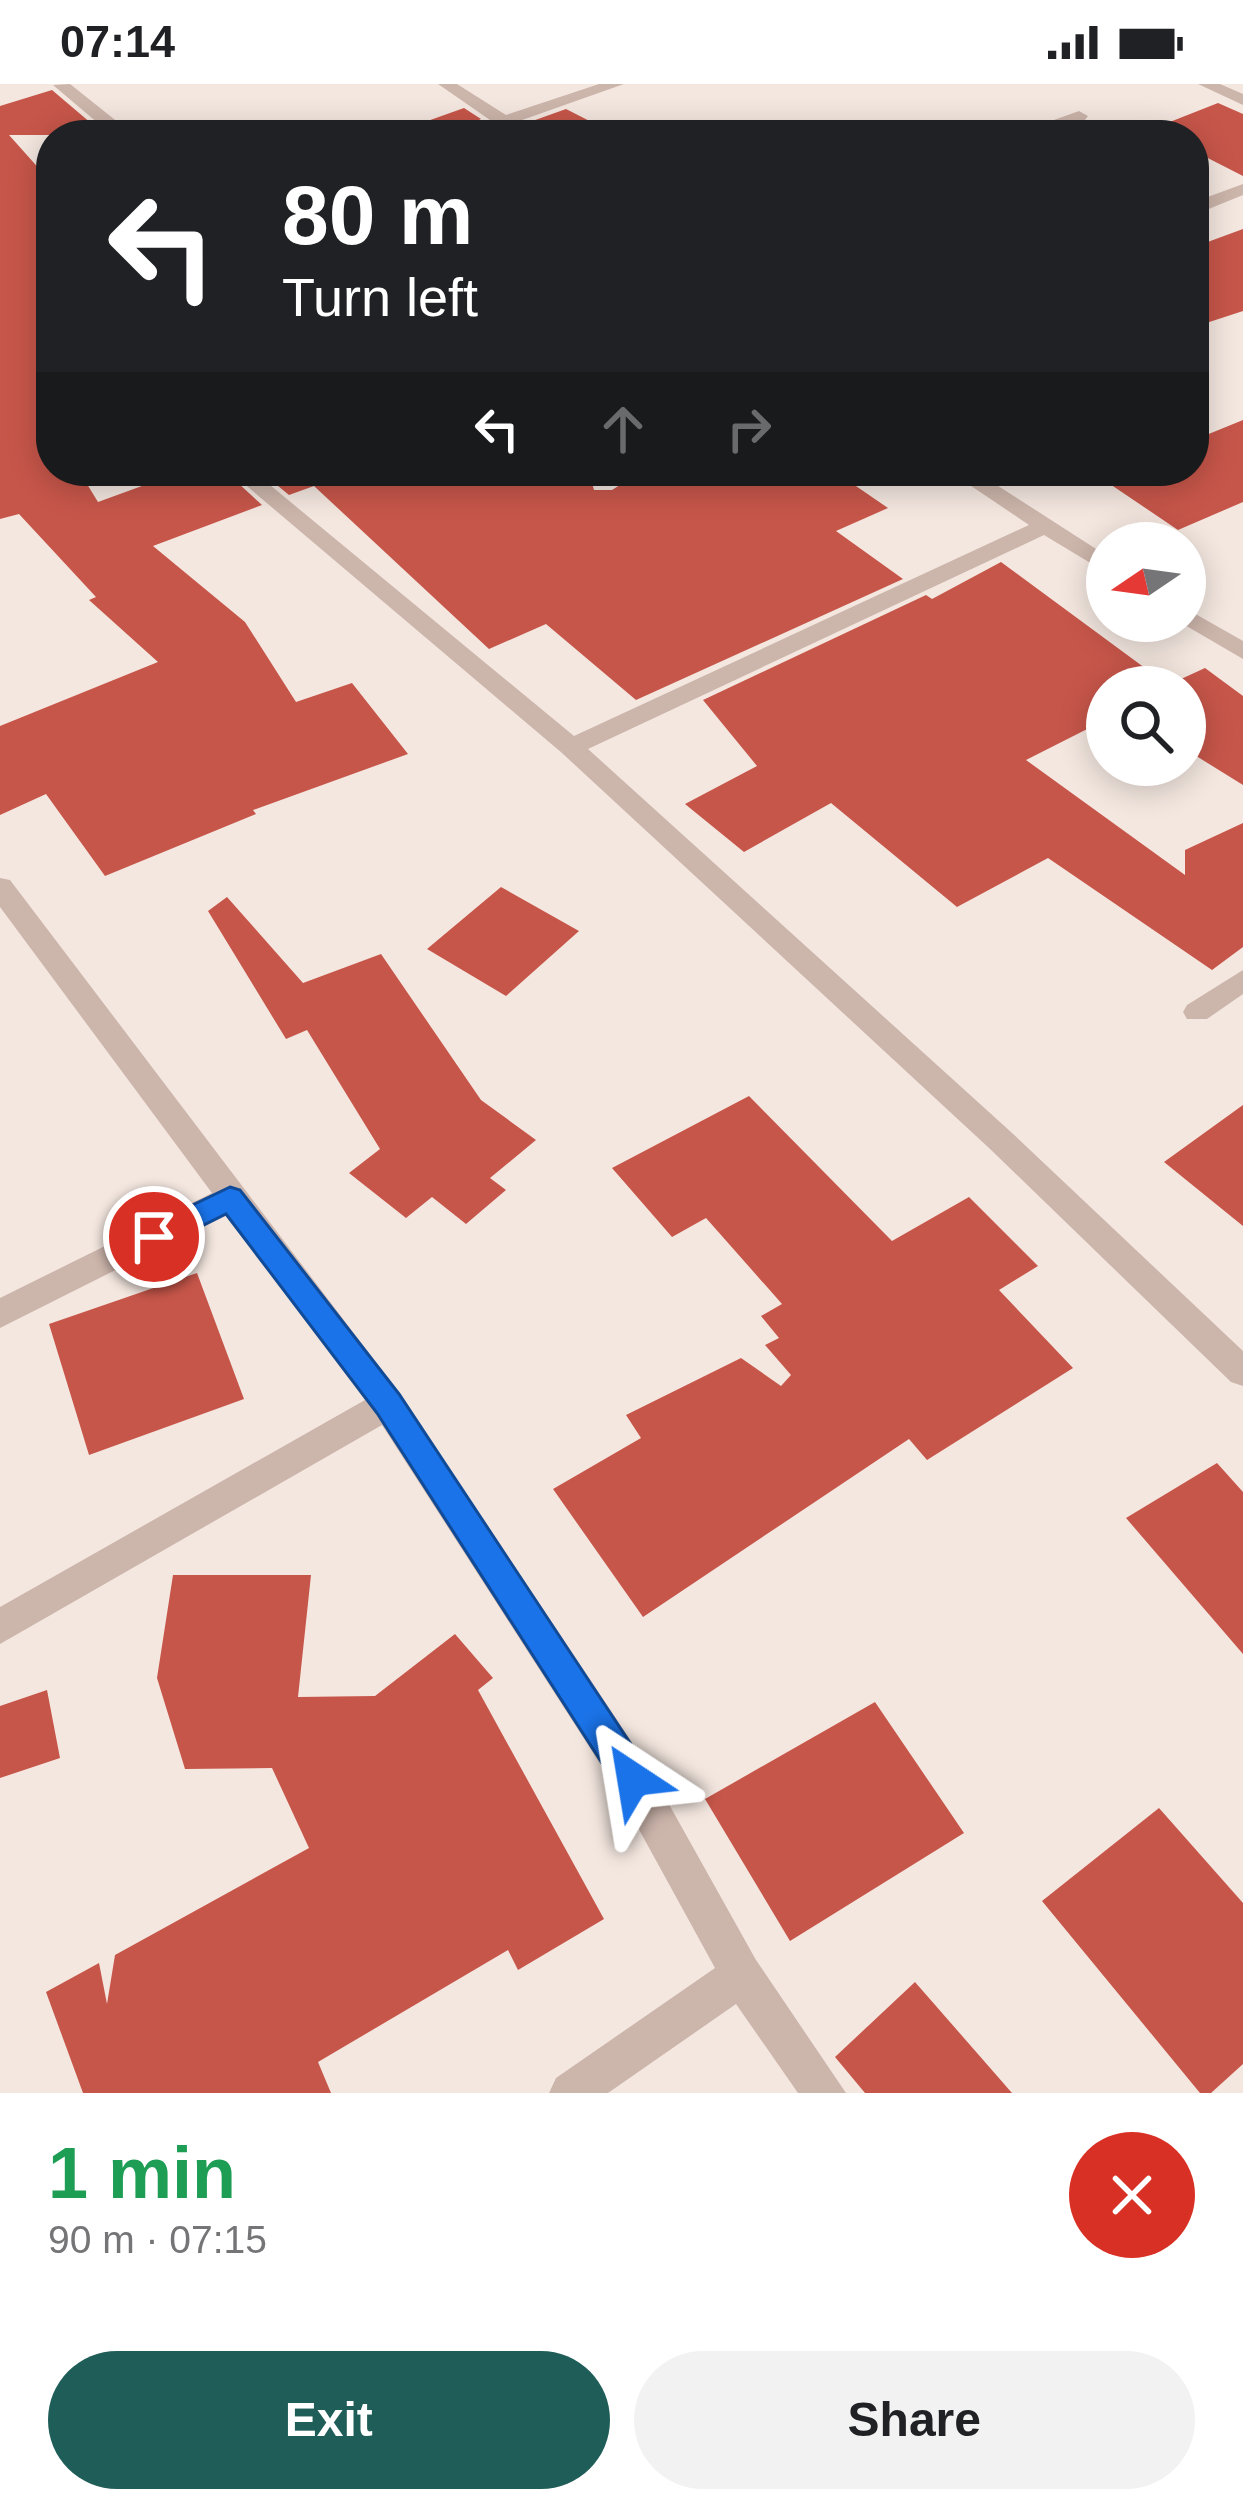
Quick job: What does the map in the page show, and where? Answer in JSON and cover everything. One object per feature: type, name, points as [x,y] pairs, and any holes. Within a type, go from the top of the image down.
[{"type":"street","points":[[446,84],[501,120]]},
{"type":"street","points":[[506,120],[616,84]]},
{"type":"street","points":[[1206,84],[1243,100]]},
{"type":"street","points":[[61,85],[104,120]]},
{"type":"street","points":[[1067,120],[1079,116]]},
{"type":"street","points":[[1209,203],[1243,189]]},
{"type":"street","points":[[258,486],[571,747],[1000,1140],[1243,1372]]},
{"type":"street","points":[[982,486],[1086,553]]},
{"type":"street","points":[[571,747],[1043,527]]},
{"type":"street","points":[[1206,628],[1243,652]]},
{"type":"street","points":[[0,887],[388,1404],[633,1779],[741,1975],[824,2093]]},
{"type":"street","points":[[1197,1012],[1243,980]]},
{"type":"street","points":[[0,1314],[230,1198]]},
{"type":"street","points":[[0,1627],[388,1404]]},
{"type":"street","points":[[571,2093],[741,1975]]},
{"type":"building","points":[[52,90],[87,120],[36,120],[36,135],[9,135],[36,165],[36,486],[88,486],[98,502],[142,486],[241,486],[262,505],[153,546],[245,622],[296,702],[352,683],[408,754],[253,810],[256,814],[105,876],[46,794],[0,815],[0,726],[158,662],[89,600],[96,597],[19,514],[0,519],[0,106]]},
{"type":"building","points":[[1218,103],[1243,114],[1243,176],[1209,159],[1209,120],[1175,120]]},
{"type":"building","points":[[464,108],[481,119],[479,120],[430,120]]},
{"type":"building","points":[[566,109],[588,120],[535,120]]},
{"type":"building","points":[[1243,229],[1243,311],[1209,322],[1209,241]]},
{"type":"building","points":[[1243,420],[1243,502],[1197,522],[1166,522],[1113,486],[1209,486],[1209,434]]},
{"type":"building","points":[[278,486],[314,486],[289,495]]},
{"type":"building","points":[[314,486],[593,486],[594,490],[612,490],[618,486],[856,486],[888,508],[836,531],[903,579],[636,700],[546,624],[489,649]]},
{"type":"building","points":[[1001,562],[1086,625],[1086,642],[1110,642],[1142,666],[1086,666],[1086,730],[1026,760],[1185,875],[1185,850],[1243,823],[1243,947],[1212,970],[1048,858],[957,907],[831,803],[744,852],[685,804],[757,766],[703,700],[926,595],[932,599]]},
{"type":"building","points":[[1206,669],[1243,696],[1243,785],[1206,762]]},
{"type":"building","points":[[501,887],[579,931],[506,996],[427,949]]},
{"type":"building","points":[[227,897],[303,983],[381,954],[481,1100],[536,1140],[490,1178],[506,1190],[466,1224],[432,1197],[406,1218],[349,1173],[380,1149],[307,1030],[286,1039],[208,911]]},
{"type":"building","points":[[749,1096],[892,1241],[969,1197],[1038,1266],[999,1290],[1073,1368],[927,1460],[909,1439],[643,1617],[553,1489],[641,1438],[626,1415],[741,1358],[781,1386],[791,1375],[765,1345],[779,1338],[761,1316],[782,1304],[706,1218],[672,1237],[612,1168]]},
{"type":"building","points":[[1243,1105],[1243,1226],[1164,1162]]},
{"type":"building","points":[[197,1273],[244,1399],[89,1455],[49,1324]]},
{"type":"building","points":[[1217,1463],[1243,1492],[1243,1654],[1126,1518]]},
{"type":"building","points":[[173,1575],[311,1575],[298,1697],[375,1696],[455,1634],[493,1678],[478,1690],[604,1919],[518,1970],[508,1950],[318,2062],[331,2093],[83,2093],[46,1992],[99,1963],[107,2004],[115,1955],[309,1848],[272,1768],[185,1769],[157,1678]]},
{"type":"building","points":[[47,1690],[60,1758],[0,1778],[0,1706]]},
{"type":"building","points":[[875,1702],[964,1833],[790,1941],[705,1799]]},
{"type":"building","points":[[1159,1808],[1243,1903],[1243,2064],[1211,2093],[1200,2093],[1042,1901]]},
{"type":"building","points":[[915,1982],[1012,2093],[865,2093],[835,2057]]},
{"type":"route","points":[[154,1237],[230,1198],[388,1404],[633,1779]]}]
